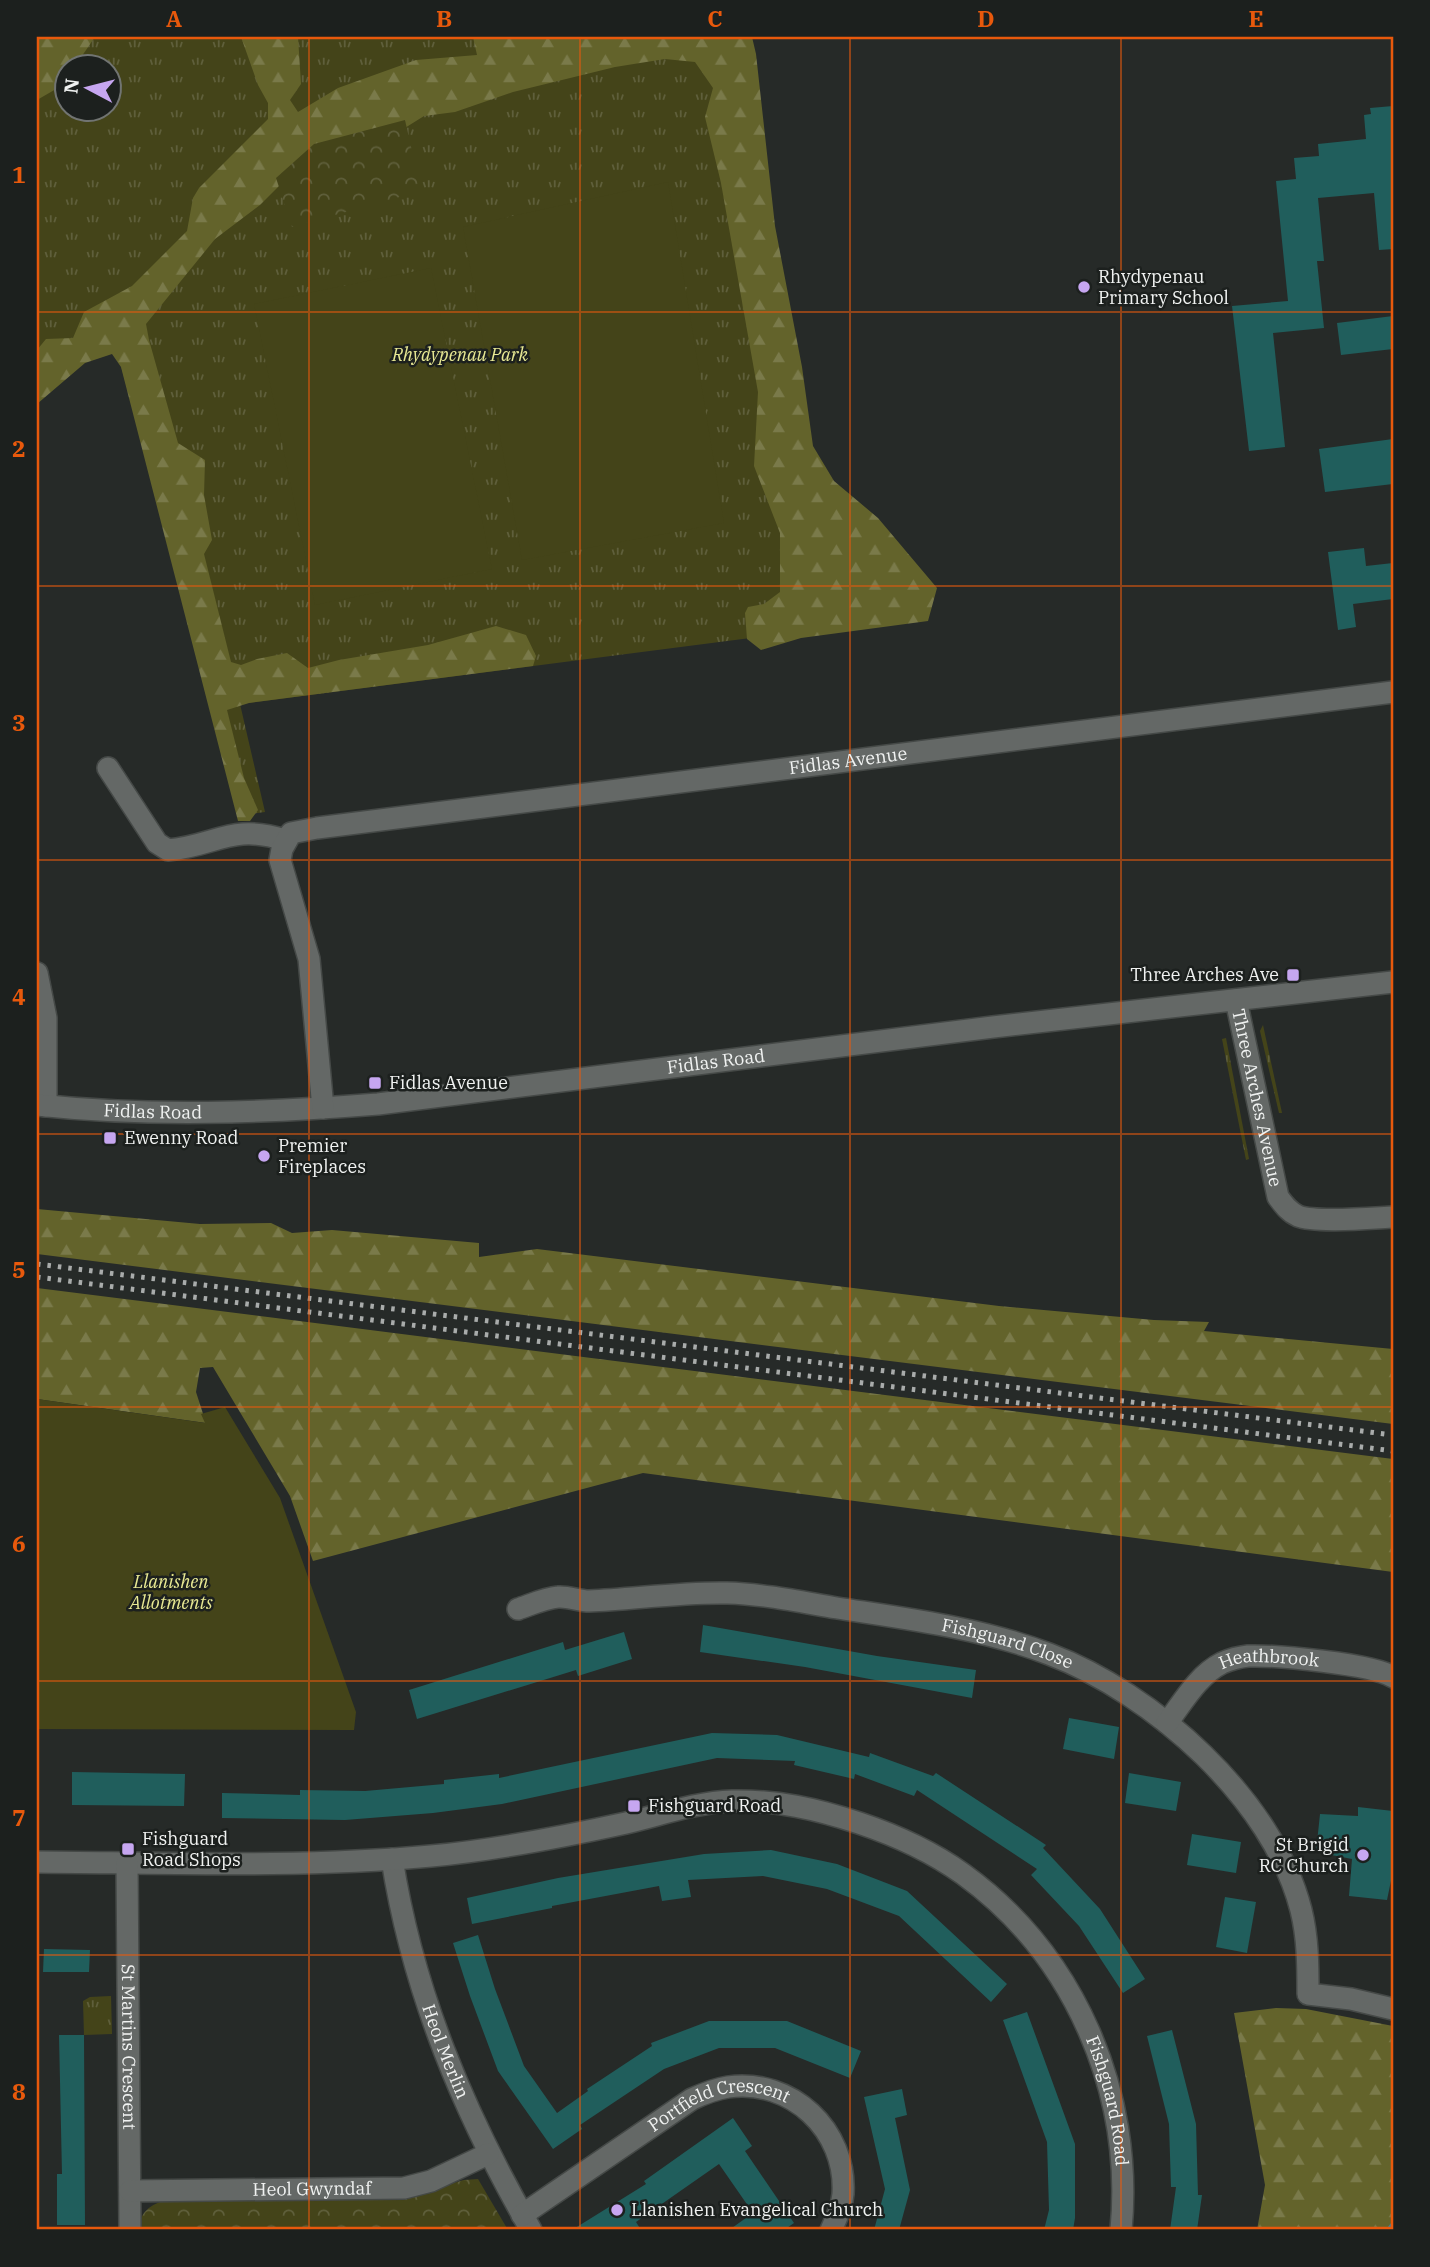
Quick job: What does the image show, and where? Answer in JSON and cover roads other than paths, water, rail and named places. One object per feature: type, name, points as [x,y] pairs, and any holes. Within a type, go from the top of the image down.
[{"type":"street","name":"Fidlas Avenue","points":[[285,840],[291,834],[317,828],[1393,692]]},
{"type":"street","points":[[108,768],[157,844],[168,850],[242,833],[261,833],[285,840],[280,860],[309,959],[323,1108]]},
{"type":"street","points":[[37,974],[46,1018],[42,1105]]},
{"type":"street","name":"Fidlas Road","points":[[42,1105],[157,1112],[323,1108],[433,1099],[993,1027],[1393,982]]},
{"type":"street","name":"Three Arches Avenue","points":[[1236,1000],[1278,1197],[1284,1206],[1308,1219],[1393,1217]]},
{"type":"street","name":"Fishguard Close","points":[[518,1609],[559,1596],[586,1601],[665,1594],[757,1595],[869,1613],[996,1638],[1072,1663],[1126,1692],[1167,1723],[1198,1751],[1254,1813],[1280,1857],[1292,1884],[1305,1932],[1308,1994],[1351,1999],[1393,2009]]},
{"type":"street","name":"Heathbrook","points":[[1167,1723],[1207,1673],[1236,1658],[1275,1657],[1338,1664],[1375,1669],[1393,1677]]},
{"type":"street","name":"Fishguard Road","points":[[37,1862],[324,1863],[392,1859],[485,1850],[736,1801],[780,1803],[810,1808],[866,1826],[929,1853],[959,1871],[1002,1907],[1039,1948],[1076,2002],[1098,2051],[1115,2111],[1122,2171],[1121,2230]]},
{"type":"street","name":"Heol Merlin","points":[[392,1859],[398,1896],[421,1986],[449,2065],[488,2154],[526,2222]]},
{"type":"street","name":"St Martins Crescent","points":[[127,1863],[130,2230]]},
{"type":"street","name":"Portfield Crescent","points":[[526,2222],[692,2099],[719,2089],[746,2086],[765,2088],[799,2102],[826,2129],[842,2168],[843,2195],[831,2230]]},
{"type":"street","name":"Heol Gwyndaf","points":[[130,2191],[404,2188],[438,2178],[488,2154]]},
{"type":"waterway","points":[[1390,2230],[1393,2226]]},
{"type":"railway","points":[[37,1264],[1393,1435]]},
{"type":"railway","points":[[37,1277],[1393,1451]]},
{"type":"place","name":"Rhydypenau Primary School","points":[[1084,287]]},
{"type":"place","name":"Three Arches Ave","points":[[1293,975]]},
{"type":"place","name":"Fidlas Avenue","points":[[375,1083]]},
{"type":"place","name":"Ewenny Road","points":[[110,1138]]},
{"type":"place","name":"Premier Fireplaces","points":[[264,1156]]},
{"type":"place","name":"Fishguard Road","points":[[634,1806]]},
{"type":"place","name":"Fishguard Road Shops","points":[[128,1849]]},
{"type":"place","name":"St Brigid RC Church","points":[[1363,1855]]},
{"type":"place","name":"Llanishen Evangelical Church","points":[[617,2210]]},
{"type":"park label","name":"Rhydypenau Park","points":[[460,355]]},
{"type":"park label","name":"Llanishen Allotments","points":[[171,1592]]}]
